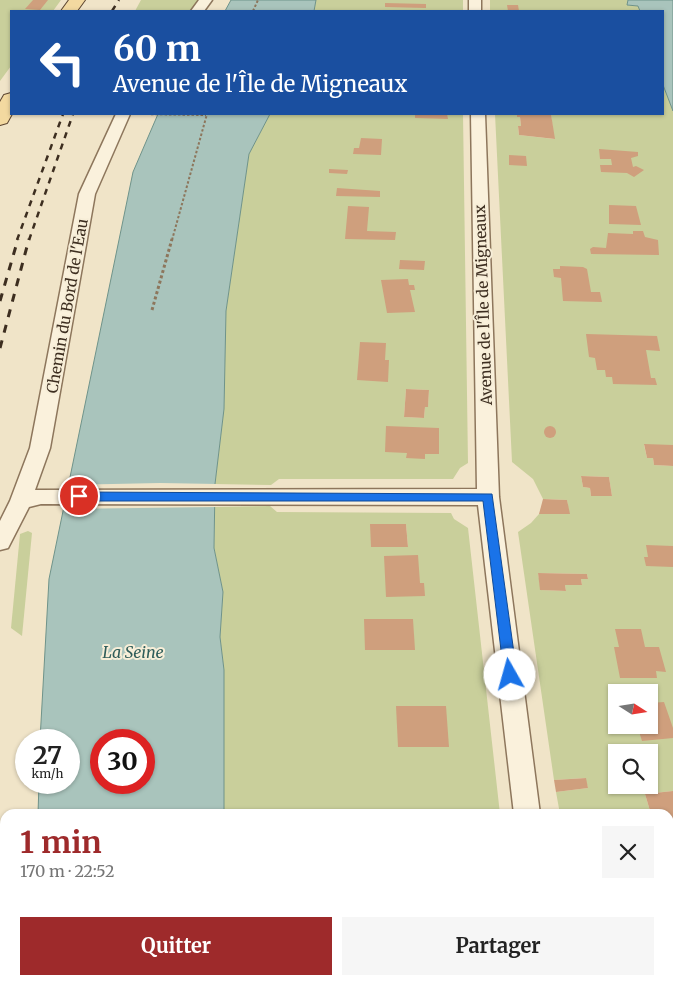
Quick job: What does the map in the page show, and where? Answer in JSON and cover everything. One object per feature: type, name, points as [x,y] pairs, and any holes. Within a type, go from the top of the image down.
[{"type":"main road","points":[[0,98],[10,85]]},
{"type":"main road","points":[[0,119],[10,101]]},
{"type":"street","points":[[198,10],[206,0]]},
{"type":"street","name":"Chemin du Bord de l'Eau","points":[[0,542],[31,499],[29,474],[40,448],[88,194],[122,115]]},
{"type":"street","name":"Avenue de l'Île de Migneaux","points":[[478,115],[488,497],[526,809]]},
{"type":"street","points":[[31,499],[488,497]]},
{"type":"path","points":[[152,310],[206,115]]},
{"type":"green space","points":[[0,0],[61,0],[54,10],[10,10],[10,67],[0,81]]},
{"type":"green space","points":[[141,0],[204,0],[195,10],[136,10]]},
{"type":"green space","points":[[316,0],[463,0],[463,10],[314,10]]},
{"type":"green space","points":[[490,0],[628,0],[628,5],[638,6],[640,10],[490,10]]},
{"type":"green space","points":[[664,88],[673,111],[673,445],[644,445],[647,458],[653,458],[654,465],[673,466],[673,791],[658,793],[658,744],[608,744],[608,794],[645,794],[650,809],[559,809],[556,792],[588,788],[585,778],[554,780],[518,532],[531,523],[539,514],[569,514],[567,500],[543,499],[533,479],[512,462],[495,115],[517,115],[517,117],[520,117],[519,135],[554,139],[551,115],[664,115]],"holes":[[[581,476],[609,477],[612,496],[591,496],[590,488],[583,487]],[[538,573],[587,574],[588,579],[581,579],[582,585],[565,585],[566,591],[541,590]]]},
{"type":"green space","points":[[269,115],[463,115],[468,463],[460,468],[453,479],[279,479],[271,485],[215,484],[224,409],[226,311],[249,154]],"holes":[[[406,389],[429,390],[428,406],[425,407],[424,418],[404,417]]]},
{"type":"green space","points":[[270,506],[277,512],[451,513],[454,519],[468,528],[499,809],[224,809],[224,670],[220,637],[223,592],[214,548],[215,507]],"holes":[[[371,524],[406,524],[408,547],[371,547]]]},
{"type":"green space","points":[[28,531],[32,533],[22,636],[11,628],[20,534]]},
{"type":"water","points":[[231,0],[316,0],[314,10],[226,10]]},
{"type":"water","points":[[628,0],[673,0],[673,111],[664,88],[664,10],[640,10],[638,6],[627,5]]},
{"type":"water","name":"La Seine","points":[[158,115],[269,115],[249,154],[226,311],[224,409],[215,484],[214,548],[223,592],[220,637],[224,670],[224,809],[38,809],[39,794],[80,794],[80,729],[41,729],[49,579],[133,172]]},
{"type":"pier","points":[[217,484],[217,507],[60,509],[65,485]]},
{"type":"building","points":[[33,0],[48,0],[40,10],[25,9]]},
{"type":"building","points":[[385,3],[426,4],[426,8],[385,7]]},
{"type":"building","points":[[507,5],[518,5],[519,10],[508,10]]},
{"type":"building","points":[[415,115],[447,115],[448,119],[415,118]]},
{"type":"building","points":[[517,115],[551,115],[555,139],[519,135],[520,117],[517,117]]},
{"type":"building","points":[[361,138],[382,139],[381,155],[353,154],[354,148],[359,148]]},
{"type":"building","points":[[599,149],[638,152],[638,156],[631,158],[633,167],[636,166],[644,170],[634,177],[627,173],[601,172],[600,165],[612,165],[611,159],[600,159]]},
{"type":"building","points":[[509,155],[526,156],[527,166],[509,165]]},
{"type":"building","points":[[329,169],[348,170],[347,174],[329,173]]},
{"type":"building","points":[[337,188],[380,191],[380,197],[336,196]]},
{"type":"building","points":[[609,205],[636,206],[641,225],[609,224]]},
{"type":"building","points":[[348,206],[369,207],[367,231],[396,232],[395,240],[345,239]]},
{"type":"building","points":[[633,231],[643,231],[645,237],[658,240],[659,255],[591,254],[590,249],[593,247],[606,248],[608,233],[633,234]]},
{"type":"building","points":[[400,260],[425,261],[424,270],[399,269]]},
{"type":"building","points":[[560,266],[583,267],[587,269],[591,292],[600,292],[602,302],[563,301],[561,278],[554,277],[553,269],[560,269]]},
{"type":"building","points":[[408,279],[409,285],[414,285],[415,290],[410,290],[415,312],[387,313],[381,280]]},
{"type":"building","points":[[586,334],[657,336],[660,351],[646,350],[651,378],[655,378],[657,385],[613,384],[612,377],[606,377],[605,370],[597,370],[595,358],[589,357]]},
{"type":"building","points":[[360,342],[386,343],[385,360],[389,360],[388,382],[357,380]]},
{"type":"building","points":[[406,389],[429,390],[428,407],[425,407],[424,418],[404,417]]},
{"type":"building","points":[[386,426],[439,428],[439,454],[425,454],[425,459],[406,458],[407,453],[385,452]]},
{"type":"building","points":[[548,426],[552,426],[556,432],[552,438],[548,438],[544,434],[544,430]]},
{"type":"building","points":[[644,444],[673,445],[673,466],[654,465],[653,458],[647,458]]},
{"type":"building","points":[[581,476],[609,477],[612,496],[591,496],[590,488],[583,487]]},
{"type":"building","points":[[543,499],[567,500],[570,514],[539,514]]},
{"type":"building","points":[[370,524],[406,524],[408,547],[371,547]]},
{"type":"building","points":[[646,545],[673,546],[673,567],[646,566],[644,557],[648,557]]},
{"type":"building","points":[[418,555],[420,583],[424,583],[425,596],[386,597],[384,556]]},
{"type":"building","points":[[538,573],[587,574],[588,579],[581,579],[582,585],[565,585],[566,591],[540,590]]},
{"type":"building","points":[[364,619],[413,619],[415,650],[365,650]]},
{"type":"building","points":[[615,629],[641,629],[645,647],[659,647],[666,672],[656,671],[657,678],[620,678],[614,647],[619,647]]},
{"type":"building","points":[[658,702],[664,702],[673,728],[673,738],[642,741],[640,734],[658,734]]},
{"type":"building","points":[[396,706],[446,706],[449,747],[398,747]]},
{"type":"building","points":[[586,778],[588,788],[556,792],[554,780]]},
{"type":"building","points":[[673,791],[673,809],[650,809],[645,794]]},
{"type":"railway","points":[[113,10],[119,0]]},
{"type":"railway","points":[[17,240],[63,115]]},
{"type":"railway","points":[[29,240],[73,115]]},
{"type":"railway","points":[[0,301],[18,239]]},
{"type":"railway","points":[[0,348],[29,239]]},
{"type":"route","points":[[79,496],[488,497],[510,675]]}]
